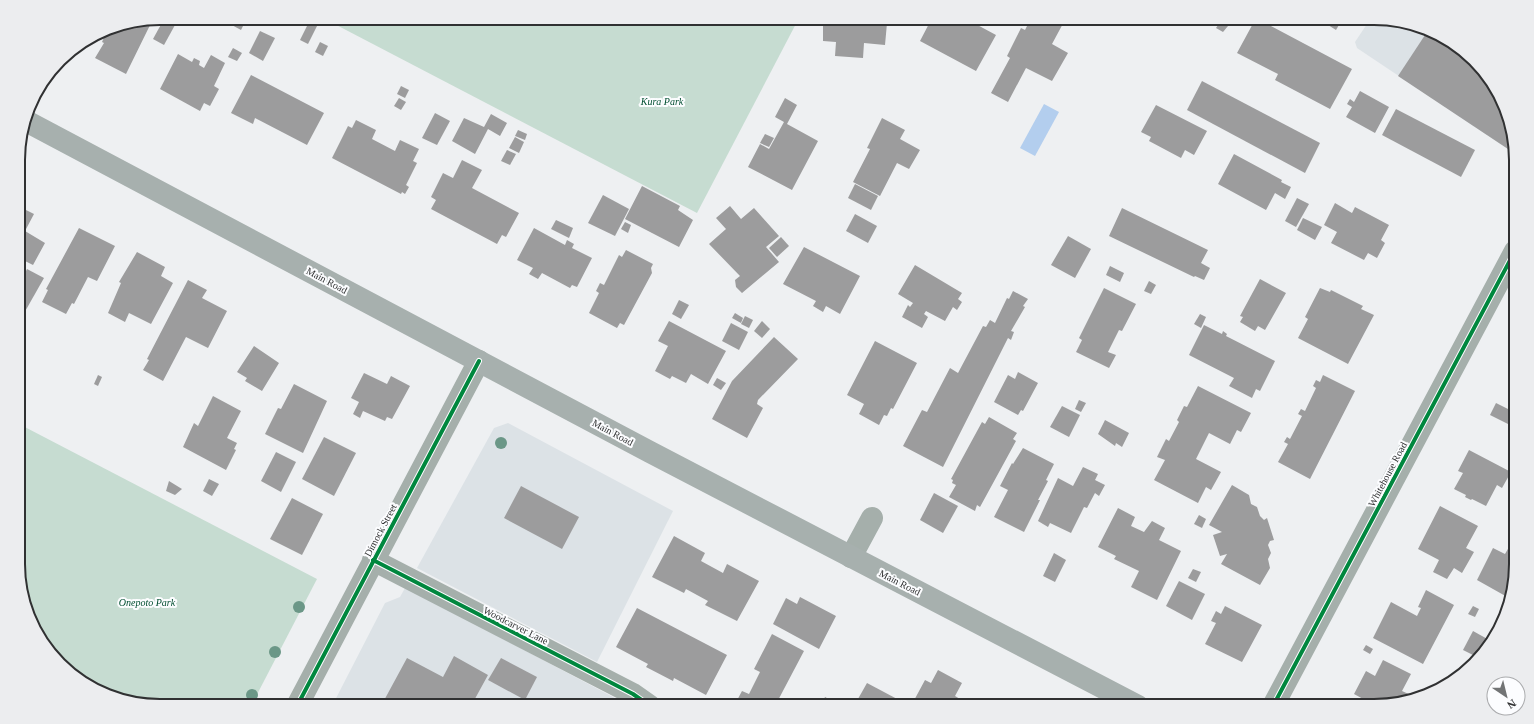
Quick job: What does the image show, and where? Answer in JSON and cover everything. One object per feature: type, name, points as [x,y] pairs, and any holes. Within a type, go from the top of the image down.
[{"type":"main road","name":"Main Road","points":[[30,123],[479,361],[1125,699]]},
{"type":"street","name":"Whitehouse Road","points":[[1277,699],[1509,261]]},
{"type":"street","name":"Dimock Street","points":[[301,699],[479,361]]},
{"type":"street","points":[[852,557],[872,518]]},
{"type":"street","name":"Woodcarver Lane","points":[[373,560],[640,699]]},
{"type":"shaded area","points":[[1366,25],[1374,25],[1392,26],[1418,32],[1442,43],[1470,64],[1491,92],[1499,108],[1508,142],[1508,149],[1357,48],[1355,42]]},
{"type":"shaded area","points":[[508,423],[673,511],[597,662],[417,568],[494,428]]},
{"type":"shaded area","points":[[405,588],[617,699],[336,699],[385,603],[400,597]]},
{"type":"green space","name":"Kura Park","points":[[336,25],[795,25],[697,213]]},
{"type":"green space","name":"Onepoto Park","points":[[25,427],[317,579],[255,699],[142,698],[108,689],[92,681],[64,660],[53,646],[43,632],[35,616],[30,599],[26,582],[25,564]]},
{"type":"water","points":[[1044,104],[1059,112],[1035,156],[1020,148]]},
{"type":"building","points":[[150,25],[126,74],[95,58],[104,43],[102,42],[104,37],[108,35]]},
{"type":"building","points":[[161,25],[175,25],[164,45],[153,39]]},
{"type":"building","points":[[232,25],[244,25],[241,30]]},
{"type":"building","points":[[308,25],[317,26],[308,44],[300,40]]},
{"type":"building","points":[[887,25],[885,45],[864,43],[863,58],[835,56],[836,42],[823,41],[823,26],[821,26]]},
{"type":"building","points":[[928,25],[977,25],[996,35],[976,71],[920,41]]},
{"type":"building","points":[[1028,25],[1062,25],[1052,44],[1068,53],[1052,81],[1026,68],[1008,102],[991,93],[1010,58],[1007,56],[1021,28],[1025,30]]},
{"type":"building","points":[[1218,25],[1228,26],[1223,32],[1216,28]]},
{"type":"building","points":[[1252,25],[1269,25],[1352,69],[1330,109],[1275,80],[1278,74],[1237,53]]},
{"type":"building","points":[[1328,25],[1339,25],[1336,30]]},
{"type":"building","points":[[260,31],[275,38],[263,61],[249,53]]},
{"type":"building","points":[[1425,35],[1442,43],[1470,64],[1491,92],[1499,108],[1508,148],[1508,149],[1398,76]]},
{"type":"building","points":[[320,42],[328,46],[323,56],[315,52]]},
{"type":"building","points":[[233,48],[242,53],[237,61],[228,57]]},
{"type":"building","points":[[178,54],[192,62],[194,58],[200,61],[199,65],[204,68],[211,55],[225,63],[214,86],[219,89],[210,106],[204,103],[200,111],[160,89]]},
{"type":"building","points":[[251,75],[324,113],[307,145],[255,118],[253,124],[231,113]]},
{"type":"building","points":[[1202,81],[1320,143],[1305,173],[1187,110]]},
{"type":"building","points":[[401,86],[409,90],[405,98],[397,94]]},
{"type":"building","points":[[1360,91],[1389,107],[1375,133],[1346,117],[1352,107],[1347,104],[1350,99],[1354,102]]},
{"type":"building","points":[[399,98],[406,102],[401,110],[394,106]]},
{"type":"building","points":[[785,98],[797,105],[787,124],[818,141],[792,190],[748,167],[760,144],[769,149],[784,122],[775,117]]},
{"type":"building","points":[[1156,105],[1207,131],[1194,155],[1185,150],[1181,158],[1149,141],[1151,137],[1141,132]]},
{"type":"building","points":[[1396,109],[1475,150],[1461,177],[1382,135]]},
{"type":"building","points":[[435,113],[450,121],[437,145],[422,138]]},
{"type":"building","points":[[491,114],[507,123],[500,136],[488,129],[475,154],[452,141],[464,118],[484,127]]},
{"type":"building","points":[[882,118],[905,130],[900,139],[920,150],[909,169],[897,163],[880,196],[853,182],[870,149],[867,148]]},
{"type":"building","points":[[356,120],[376,130],[372,139],[395,151],[400,140],[419,149],[413,161],[417,163],[406,185],[409,187],[405,194],[402,192],[401,194],[332,158],[348,126],[352,128]]},
{"type":"building","points":[[518,130],[527,134],[525,140],[515,136]]},
{"type":"building","points":[[765,134],[774,138],[769,147],[760,143]]},
{"type":"building","points":[[515,137],[524,142],[519,153],[509,148]]},
{"type":"building","points":[[507,150],[516,154],[510,165],[501,161]]},
{"type":"building","points":[[1234,154],[1282,180],[1281,182],[1291,187],[1285,199],[1275,193],[1266,210],[1218,184]]},
{"type":"building","points":[[462,160],[482,170],[472,188],[519,213],[506,237],[502,235],[497,244],[431,209],[436,200],[431,197],[443,173],[453,178]]},
{"type":"building","points":[[855,184],[878,196],[871,210],[848,198]]},
{"type":"building","points":[[642,186],[680,206],[678,210],[693,220],[679,247],[625,219]]},
{"type":"building","points":[[603,195],[629,209],[615,236],[588,223]]},
{"type":"building","points":[[1297,198],[1309,204],[1296,227],[1285,221]]},
{"type":"building","points":[[1335,203],[1352,213],[1355,207],[1389,225],[1381,240],[1385,243],[1377,258],[1368,253],[1364,260],[1331,243],[1337,232],[1324,225]]},
{"type":"building","points":[[730,206],[741,219],[754,208],[779,236],[766,247],[779,262],[742,293],[736,287],[735,280],[740,276],[709,244],[726,229],[716,218]]},
{"type":"building","points":[[1122,208],[1208,250],[1201,263],[1210,268],[1204,280],[1195,276],[1194,277],[1109,236]]},
{"type":"building","points":[[25,210],[34,214],[25,231]]},
{"type":"building","points":[[855,214],[877,226],[868,243],[846,231]]},
{"type":"building","points":[[1303,218],[1322,227],[1315,240],[1297,230]]},
{"type":"building","points":[[556,220],[573,228],[569,238],[551,229]]},
{"type":"building","points":[[625,222],[631,225],[628,233],[621,229]]},
{"type":"building","points":[[79,228],[115,246],[97,281],[88,277],[74,304],[72,303],[66,314],[42,302],[48,290],[46,289]]},
{"type":"building","points":[[534,228],[565,245],[567,240],[574,244],[572,248],[592,258],[577,287],[572,285],[570,288],[542,273],[538,279],[529,274],[533,268],[517,260]]},
{"type":"building","points":[[25,231],[45,243],[33,265],[25,261]]},
{"type":"building","points":[[1068,236],[1091,249],[1075,278],[1051,265]]},
{"type":"building","points":[[781,237],[789,246],[777,257],[769,248]]},
{"type":"building","points":[[804,247],[860,276],[840,314],[826,306],[823,312],[813,306],[816,301],[783,284]]},
{"type":"building","points":[[626,250],[653,264],[651,268],[652,273],[624,325],[620,323],[617,328],[589,313],[599,293],[596,291],[600,283],[604,285],[619,255],[622,257]]},
{"type":"building","points":[[137,252],[165,267],[161,276],[173,283],[151,324],[129,313],[125,322],[108,313],[121,283],[119,282]]},
{"type":"building","points":[[915,265],[962,293],[958,299],[962,302],[957,310],[953,307],[945,321],[926,311],[924,314],[928,317],[922,328],[902,317],[908,305],[910,307],[913,303],[898,294]]},
{"type":"building","points":[[1110,266],[1124,273],[1120,282],[1106,275]]},
{"type":"building","points":[[27,269],[44,278],[25,311],[25,273]]},
{"type":"building","points":[[1260,279],[1286,293],[1265,330],[1258,326],[1255,331],[1240,322],[1243,317],[1240,316]]},
{"type":"building","points":[[188,280],[207,290],[202,298],[227,311],[208,348],[186,337],[163,381],[143,370],[149,360],[147,359]]},
{"type":"building","points":[[1149,281],[1156,285],[1151,294],[1144,291]]},
{"type":"building","points":[[1104,288],[1136,304],[1122,331],[1119,330],[1108,352],[1116,355],[1109,368],[1076,352],[1082,340],[1079,338]]},
{"type":"building","points":[[1320,288],[1330,292],[1331,290],[1363,306],[1361,309],[1374,315],[1348,364],[1298,338],[1308,319],[1305,317]]},
{"type":"building","points":[[1013,291],[1028,299],[1023,306],[1025,307],[1011,331],[1014,332],[1011,340],[1008,338],[943,467],[903,446],[922,410],[927,412],[950,368],[958,373],[983,326],[986,327],[990,320],[995,323],[1007,298],[1009,299]]},
{"type":"building","points":[[679,300],[689,305],[681,319],[672,314]]},
{"type":"building","points":[[735,313],[743,318],[741,323],[732,318]]},
{"type":"building","points":[[1200,314],[1206,317],[1201,328],[1194,324]]},
{"type":"building","points":[[745,316],[753,320],[749,328],[741,324]]},
{"type":"building","points":[[669,321],[726,351],[708,384],[691,374],[686,383],[672,376],[670,379],[655,371],[668,346],[658,341]]},
{"type":"building","points":[[762,321],[770,329],[762,338],[754,331]]},
{"type":"building","points":[[731,323],[748,332],[739,350],[722,341]]},
{"type":"building","points":[[1204,325],[1222,334],[1223,331],[1227,334],[1226,336],[1275,361],[1260,391],[1256,389],[1252,398],[1229,386],[1234,378],[1189,355]]},
{"type":"building","points":[[774,337],[798,359],[758,400],[757,404],[763,408],[747,438],[712,419],[732,381]]},
{"type":"building","points":[[875,341],[917,363],[893,409],[891,408],[887,416],[884,415],[879,425],[859,414],[864,404],[847,395]]},
{"type":"building","points":[[254,346],[279,363],[262,391],[245,381],[247,378],[237,372]]},
{"type":"building","points":[[1018,372],[1038,383],[1023,411],[1021,410],[1018,415],[994,402],[1008,375],[1015,379]]},
{"type":"building","points":[[364,373],[387,384],[391,376],[410,386],[392,419],[387,417],[385,421],[363,411],[360,418],[353,414],[359,402],[351,398]]},
{"type":"building","points":[[98,375],[102,377],[98,386],[94,384]]},
{"type":"building","points":[[1323,375],[1355,391],[1310,479],[1278,462],[1288,444],[1284,442],[1287,437],[1290,439],[1302,416],[1298,414],[1301,409],[1305,411],[1316,388],[1313,386],[1316,380],[1320,382]]},
{"type":"building","points":[[717,378],[726,383],[721,390],[713,385]]},
{"type":"building","points":[[294,384],[327,401],[303,453],[265,434],[278,408],[281,409]]},
{"type":"building","points":[[1198,386],[1251,413],[1241,432],[1237,430],[1230,444],[1209,433],[1196,459],[1221,472],[1211,490],[1206,487],[1198,503],[1154,480],[1165,460],[1157,457],[1166,439],[1169,441],[1179,422],[1177,420],[1184,406],[1187,407]]},
{"type":"building","points":[[213,396],[241,411],[227,438],[237,443],[234,449],[236,450],[226,470],[183,447],[194,423],[198,426]]},
{"type":"building","points":[[1079,400],[1086,403],[1081,412],[1075,409]]},
{"type":"building","points":[[1496,403],[1509,410],[1509,424],[1490,415]]},
{"type":"building","points":[[1062,406],[1080,415],[1069,437],[1050,427]]},
{"type":"building","points":[[989,417],[1017,433],[1013,439],[1016,441],[980,507],[977,505],[975,511],[949,497],[956,485],[952,483],[953,480],[951,479],[982,422],[985,424]]},
{"type":"building","points":[[1105,420],[1129,433],[1122,447],[1116,443],[1115,446],[1098,434]]},
{"type":"building","points":[[324,437],[356,453],[334,496],[302,479]]},
{"type":"building","points":[[1023,448],[1054,464],[1046,480],[1048,481],[1038,500],[1040,500],[1024,532],[994,517],[1008,490],[1000,486],[1012,463],[1013,464]]},
{"type":"building","points":[[1469,450],[1509,471],[1509,476],[1502,488],[1497,485],[1486,506],[1465,497],[1466,495],[1454,489],[1463,473],[1458,471]]},
{"type":"building","points":[[276,452],[296,462],[281,492],[261,481]]},
{"type":"building","points":[[1083,467],[1098,474],[1095,480],[1105,485],[1099,496],[1095,493],[1087,508],[1084,507],[1071,533],[1050,523],[1048,527],[1038,521],[1058,478],[1073,486]]},
{"type":"building","points":[[209,479],[219,484],[212,496],[203,491]]},
{"type":"building","points":[[169,481],[182,489],[175,495],[166,491]]},
{"type":"building","points":[[1232,485],[1249,495],[1251,504],[1257,507],[1260,516],[1264,520],[1267,518],[1274,540],[1270,541],[1268,545],[1271,553],[1268,559],[1270,568],[1260,585],[1221,564],[1227,554],[1220,556],[1213,535],[1222,532],[1209,525]]},
{"type":"building","points":[[521,486],[579,517],[562,549],[504,518]]},
{"type":"building","points":[[934,493],[958,506],[943,533],[920,520]]},
{"type":"building","points":[[292,498],[323,514],[302,555],[270,539]]},
{"type":"building","points":[[1440,506],[1478,526],[1466,548],[1474,552],[1462,573],[1454,568],[1447,579],[1433,572],[1439,560],[1418,549]]},
{"type":"building","points":[[1118,508],[1135,517],[1131,526],[1144,532],[1152,521],[1165,528],[1159,540],[1181,551],[1157,600],[1131,587],[1139,571],[1114,559],[1116,556],[1098,547]]},
{"type":"building","points":[[1199,515],[1206,519],[1202,528],[1194,524]]},
{"type":"building","points":[[674,536],[705,553],[701,561],[723,573],[727,564],[759,581],[737,621],[705,605],[708,601],[686,589],[684,593],[652,577]]},
{"type":"building","points":[[1509,547],[1509,573],[1505,596],[1477,580],[1493,548],[1505,554]]},
{"type":"building","points":[[1054,553],[1066,560],[1055,582],[1043,576]]},
{"type":"building","points":[[1193,569],[1201,572],[1196,582],[1188,578]]},
{"type":"building","points":[[1179,581],[1205,594],[1192,620],[1166,606]]},
{"type":"building","points":[[1426,590],[1454,605],[1423,664],[1373,638],[1391,602],[1417,616],[1421,608],[1418,607]]},
{"type":"building","points":[[800,597],[836,616],[819,649],[773,624],[786,598],[797,604]]},
{"type":"building","points":[[1225,606],[1262,625],[1242,662],[1205,644],[1216,623],[1211,621],[1216,611],[1221,614]]},
{"type":"building","points":[[1473,606],[1479,609],[1475,617],[1468,614]]},
{"type":"building","points":[[637,608],[727,655],[706,695],[674,678],[673,681],[646,667],[648,664],[616,647]]},
{"type":"building","points":[[1473,631],[1486,638],[1474,655],[1463,650]]},
{"type":"building","points":[[772,634],[804,651],[779,699],[738,699],[742,691],[749,694],[760,672],[754,669]]},
{"type":"building","points":[[1366,645],[1373,649],[1370,654],[1363,650]]},
{"type":"building","points":[[454,656],[488,675],[475,699],[385,699],[407,658],[443,677]]},
{"type":"building","points":[[501,658],[537,677],[526,699],[488,680]]},
{"type":"building","points":[[1383,660],[1411,674],[1402,691],[1409,694],[1383,699],[1363,699],[1354,694],[1366,671],[1375,676]]},
{"type":"building","points":[[938,670],[962,683],[955,696],[960,699],[915,699],[925,680],[931,683]]},
{"type":"building","points":[[867,683],[897,699],[858,699]]},
{"type":"cycle path","points":[[1277,699],[1509,262]]},
{"type":"cycle path","points":[[301,699],[479,361]]},
{"type":"cycle path","points":[[373,560],[640,699]]}]
